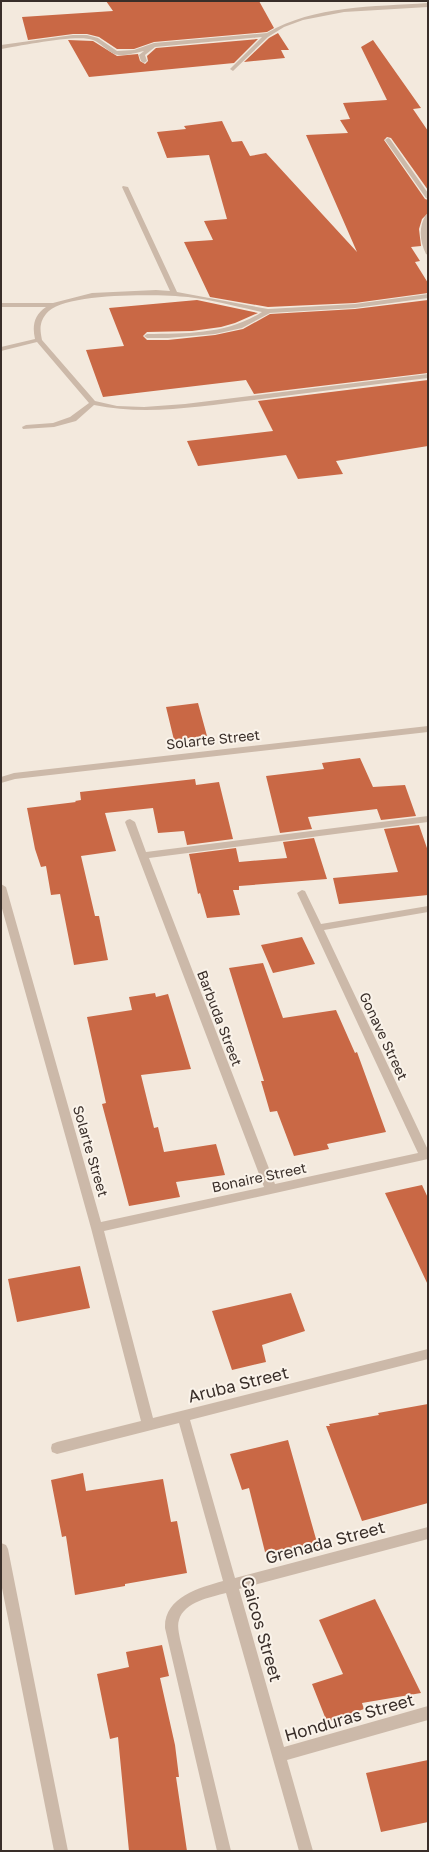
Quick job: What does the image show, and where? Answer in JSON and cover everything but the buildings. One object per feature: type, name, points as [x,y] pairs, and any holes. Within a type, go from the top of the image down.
[{"type":"street","points":[[233,69],[267,35],[291,23],[329,12],[428,6]]},
{"type":"street","points":[[1,47],[73,37],[87,37],[96,39],[116,53],[135,52],[154,44],[267,35]]},
{"type":"street","points":[[144,61],[142,55],[154,44]]},
{"type":"street","points":[[388,140],[428,197]]},
{"type":"street","points":[[125,188],[175,294]]},
{"type":"street","points":[[428,216],[424,222],[423,232],[428,254]]},
{"type":"street","points":[[1,305],[53,305],[92,295],[156,292],[210,298],[268,311],[355,306],[428,296]]},
{"type":"street","points":[[53,305],[43,312],[36,327],[39,340],[93,403],[117,408],[138,409],[185,406],[428,376]]},
{"type":"street","points":[[147,336],[195,334],[235,328],[268,311]]},
{"type":"street","points":[[1,349],[39,340]]},
{"type":"street","points":[[26,427],[54,425],[73,419],[93,403]]},
{"type":"street","name":"Solarte Street","points":[[1,780],[14,776],[428,730]]},
{"type":"street","points":[[143,856],[428,819]]},
{"type":"street","name":"Barbuda Street","points":[[130,822],[271,1190]]},
{"type":"street","name":"Solarte Street","points":[[1,887],[97,1228],[148,1425]]},
{"type":"street","name":"Gonave Street","points":[[302,893],[427,1155]]},
{"type":"street","points":[[318,928],[428,909]]},
{"type":"street","name":"Bonaire Street","points":[[97,1228],[427,1155]]},
{"type":"street","name":"Aruba Street","points":[[57,1448],[428,1354]]},
{"type":"street","name":"Caicos Street","points":[[183,1416],[306,1851]]},
{"type":"street","name":"Grenada Street","points":[[224,1851],[171,1626],[176,1612],[187,1601],[201,1594],[428,1533]]},
{"type":"street","points":[[1,1549],[61,1851]]},
{"type":"street","name":"Honduras Street","points":[[279,1755],[428,1713]]}]
